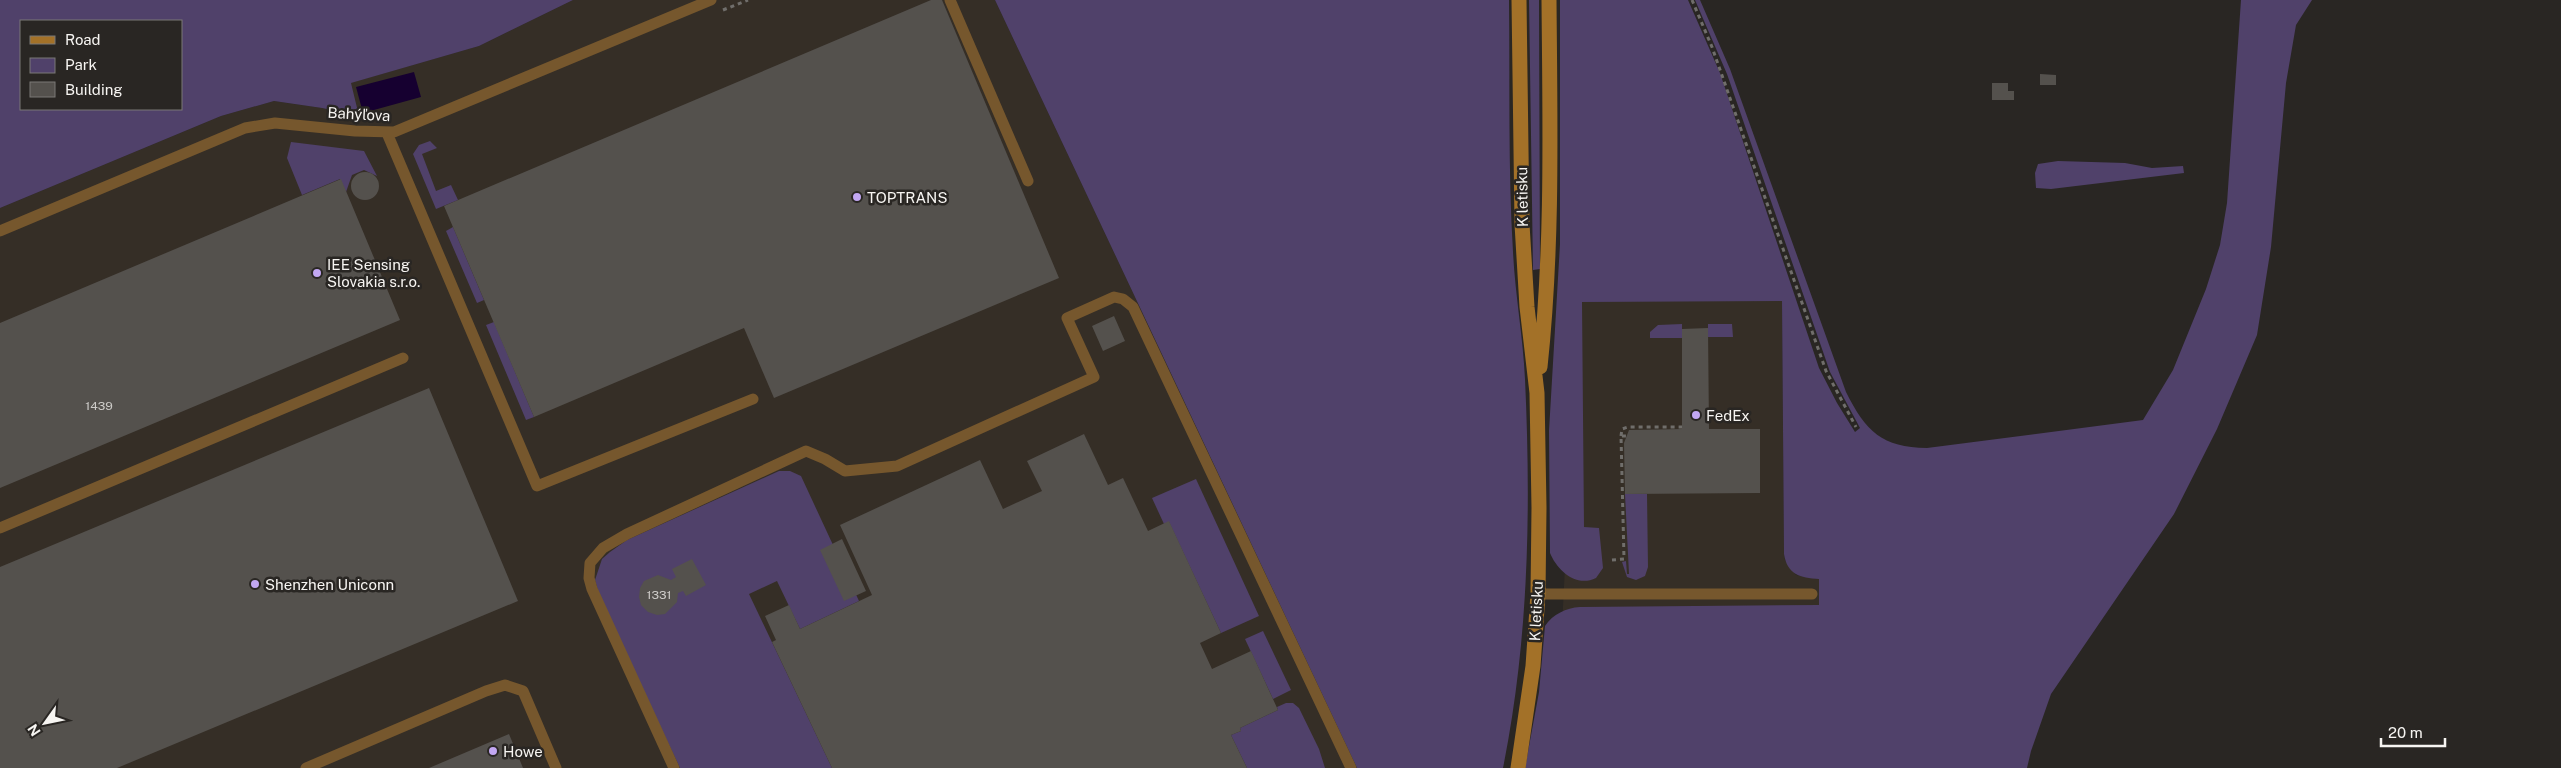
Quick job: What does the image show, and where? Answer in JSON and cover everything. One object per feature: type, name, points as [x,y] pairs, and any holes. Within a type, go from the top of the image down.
[{"type":"street","name":"K letisku","points":[[1518,768],[1533,666],[1538,594],[1537,393],[1527,307],[1522,224],[1520,0]]},
{"type":"street","name":"K letisku","points":[[1537,393],[1547,299],[1550,211],[1549,0]]},
{"type":"lane","name":"Bahýľova","points":[[0,231],[245,128],[275,123],[387,132],[424,120],[712,0]]},
{"type":"lane","points":[[950,0],[1028,181]]},
{"type":"lane","points":[[387,132],[537,486],[753,399]]},
{"type":"lane","points":[[674,768],[592,589],[589,578],[590,563],[596,554],[627,534],[806,451],[825,458],[845,471],[897,466],[1094,377],[1067,318],[1114,297],[1122,299],[1133,308],[1352,768]]},
{"type":"lane","points":[[0,528],[403,358]]},
{"type":"lane","points":[[1538,594],[1812,594]]},
{"type":"lane","points":[[306,768],[491,689],[505,685],[523,691],[556,768]]},
{"type":"path","points":[[1692,0],[1722,73],[1826,371],[1856,427]]},
{"type":"path","points":[[1612,560],[1624,559],[1621,436],[1625,427],[1682,427]]},
{"type":"path","points":[[1621,436],[1627,436]]},
{"type":"shaded area","points":[[573,0],[995,0],[1357,768],[0,768],[0,208],[221,116],[274,101],[322,108],[358,116],[350,83],[479,46]]},
{"type":"shaded area","points":[[414,72],[421,97],[363,113],[356,87]]},
{"type":"shaded area","points":[[1782,296],[1784,554],[1785,560],[1796,575],[1819,579],[1819,613],[1562,627],[1568,505],[1572,297]]},
{"type":"green space","points":[[0,0],[573,0],[479,46],[351,83],[359,116],[274,101],[221,116],[0,208]]},
{"type":"green space","points":[[995,0],[1509,0],[1511,220],[1525,379],[1528,525],[1523,623],[1512,720],[1503,768],[1357,768]]},
{"type":"green space","points":[[1529,0],[1539,0],[1540,269],[1533,270]]},
{"type":"green space","points":[[1560,0],[1688,0],[1720,73],[1819,368],[1855,432],[1860,428],[1830,372],[1727,74],[1695,0],[1700,0],[1730,69],[1846,392],[1853,406],[1877,435],[1898,444],[1927,448],[2143,420],[2173,370],[2206,289],[2220,245],[2227,203],[2241,0],[2312,0],[2296,25],[2286,83],[2271,247],[2257,335],[2217,429],[2174,514],[2051,694],[2027,768],[1525,768],[1539,692],[1545,626],[1560,612],[1580,607],[1819,605],[1819,579],[1796,574],[1788,566],[1784,554],[1782,301],[1582,302],[1584,527],[1599,528],[1603,568],[1596,578],[1581,581],[1568,576],[1562,571],[1550,553],[1549,431],[1560,244]]},
{"type":"green space","points":[[430,141],[437,148],[422,154],[436,191],[451,185],[458,200],[436,209],[413,154],[419,145]]},
{"type":"green space","points":[[291,142],[364,151],[377,176],[364,170],[352,175],[346,192],[340,179],[302,195],[287,158]]},
{"type":"green space","points":[[2058,161],[2125,163],[2152,168],[2183,166],[2184,173],[2051,189],[2036,188],[2035,173],[2038,164]]},
{"type":"green space","points":[[453,227],[484,300],[477,303],[446,231]]},
{"type":"green space","points":[[494,322],[534,417],[526,420],[486,325]]},
{"type":"green space","points":[[1682,324],[1682,338],[1650,338],[1650,332],[1658,325]]},
{"type":"green space","points":[[1708,324],[1732,324],[1733,337],[1708,337]]},
{"type":"green space","points":[[779,471],[790,471],[801,476],[859,601],[800,629],[777,581],[749,594],[832,768],[680,768],[601,602],[595,580],[602,559],[627,540]]},
{"type":"green space","points":[[1196,479],[1259,616],[1221,633],[1169,522],[1164,524],[1152,498]]},
{"type":"green space","points":[[1625,494],[1647,494],[1648,567],[1645,576],[1636,580],[1627,577],[1622,562],[1626,561],[1627,574],[1629,574]]},
{"type":"green space","points":[[1263,631],[1291,690],[1273,699],[1245,639]]},
{"type":"green space","points":[[1286,703],[1293,703],[1299,708],[1319,749],[1325,768],[1247,768],[1231,735],[1241,731],[1240,728],[1278,710],[1277,707]]},
{"type":"building","points":[[931,0],[942,0],[1059,278],[774,398],[744,328],[534,417],[444,206]]},
{"type":"building","points":[[2040,74],[2056,75],[2056,85],[2040,85]]},
{"type":"building","points":[[1992,83],[2008,83],[2008,91],[2014,91],[2014,100],[1992,100]]},
{"type":"building","points":[[365,172],[375,176],[379,186],[375,196],[365,200],[355,196],[351,186],[355,176]]},
{"type":"building","points":[[341,179],[400,320],[0,488],[0,323]]},
{"type":"building","points":[[1114,316],[1125,341],[1103,351],[1092,326]]},
{"type":"building","name":"FedEx","points":[[1708,328],[1709,429],[1760,429],[1760,493],[1625,494],[1624,443],[1629,430],[1682,429],[1682,329]]},
{"type":"building","name":"Shenzhen Uniconn","points":[[429,388],[518,601],[117,768],[0,768],[0,567]]},
{"type":"building","points":[[1084,434],[1108,485],[1123,478],[1148,531],[1169,521],[1221,633],[1200,643],[1212,669],[1251,651],[1278,710],[1240,728],[1241,731],[1231,735],[1247,768],[832,768],[772,642],[776,640],[765,616],[789,605],[800,629],[872,595],[840,525],[980,460],[1003,509],[1042,491],[1027,461]]},
{"type":"building","points":[[842,539],[866,591],[844,601],[820,550]]},
{"type":"building","points":[[692,559],[706,585],[686,596],[683,591],[678,593],[677,602],[665,614],[657,615],[648,612],[641,605],[639,597],[640,588],[644,581],[658,575],[671,580],[676,577],[672,569]]},
{"type":"building","name":"Howe","points":[[509,734],[523,768],[429,768]]},
{"type":"place","name":"TOPTRANS","points":[[857,197]]},
{"type":"place","name":"IEE Sensing Slovakia s.r.o.","points":[[317,273]]},
{"type":"place","name":"FedEx","points":[[1696,415]]},
{"type":"place","name":"Shenzhen Uniconn","points":[[255,584]]},
{"type":"place","name":"Howe","points":[[493,751]]}]
